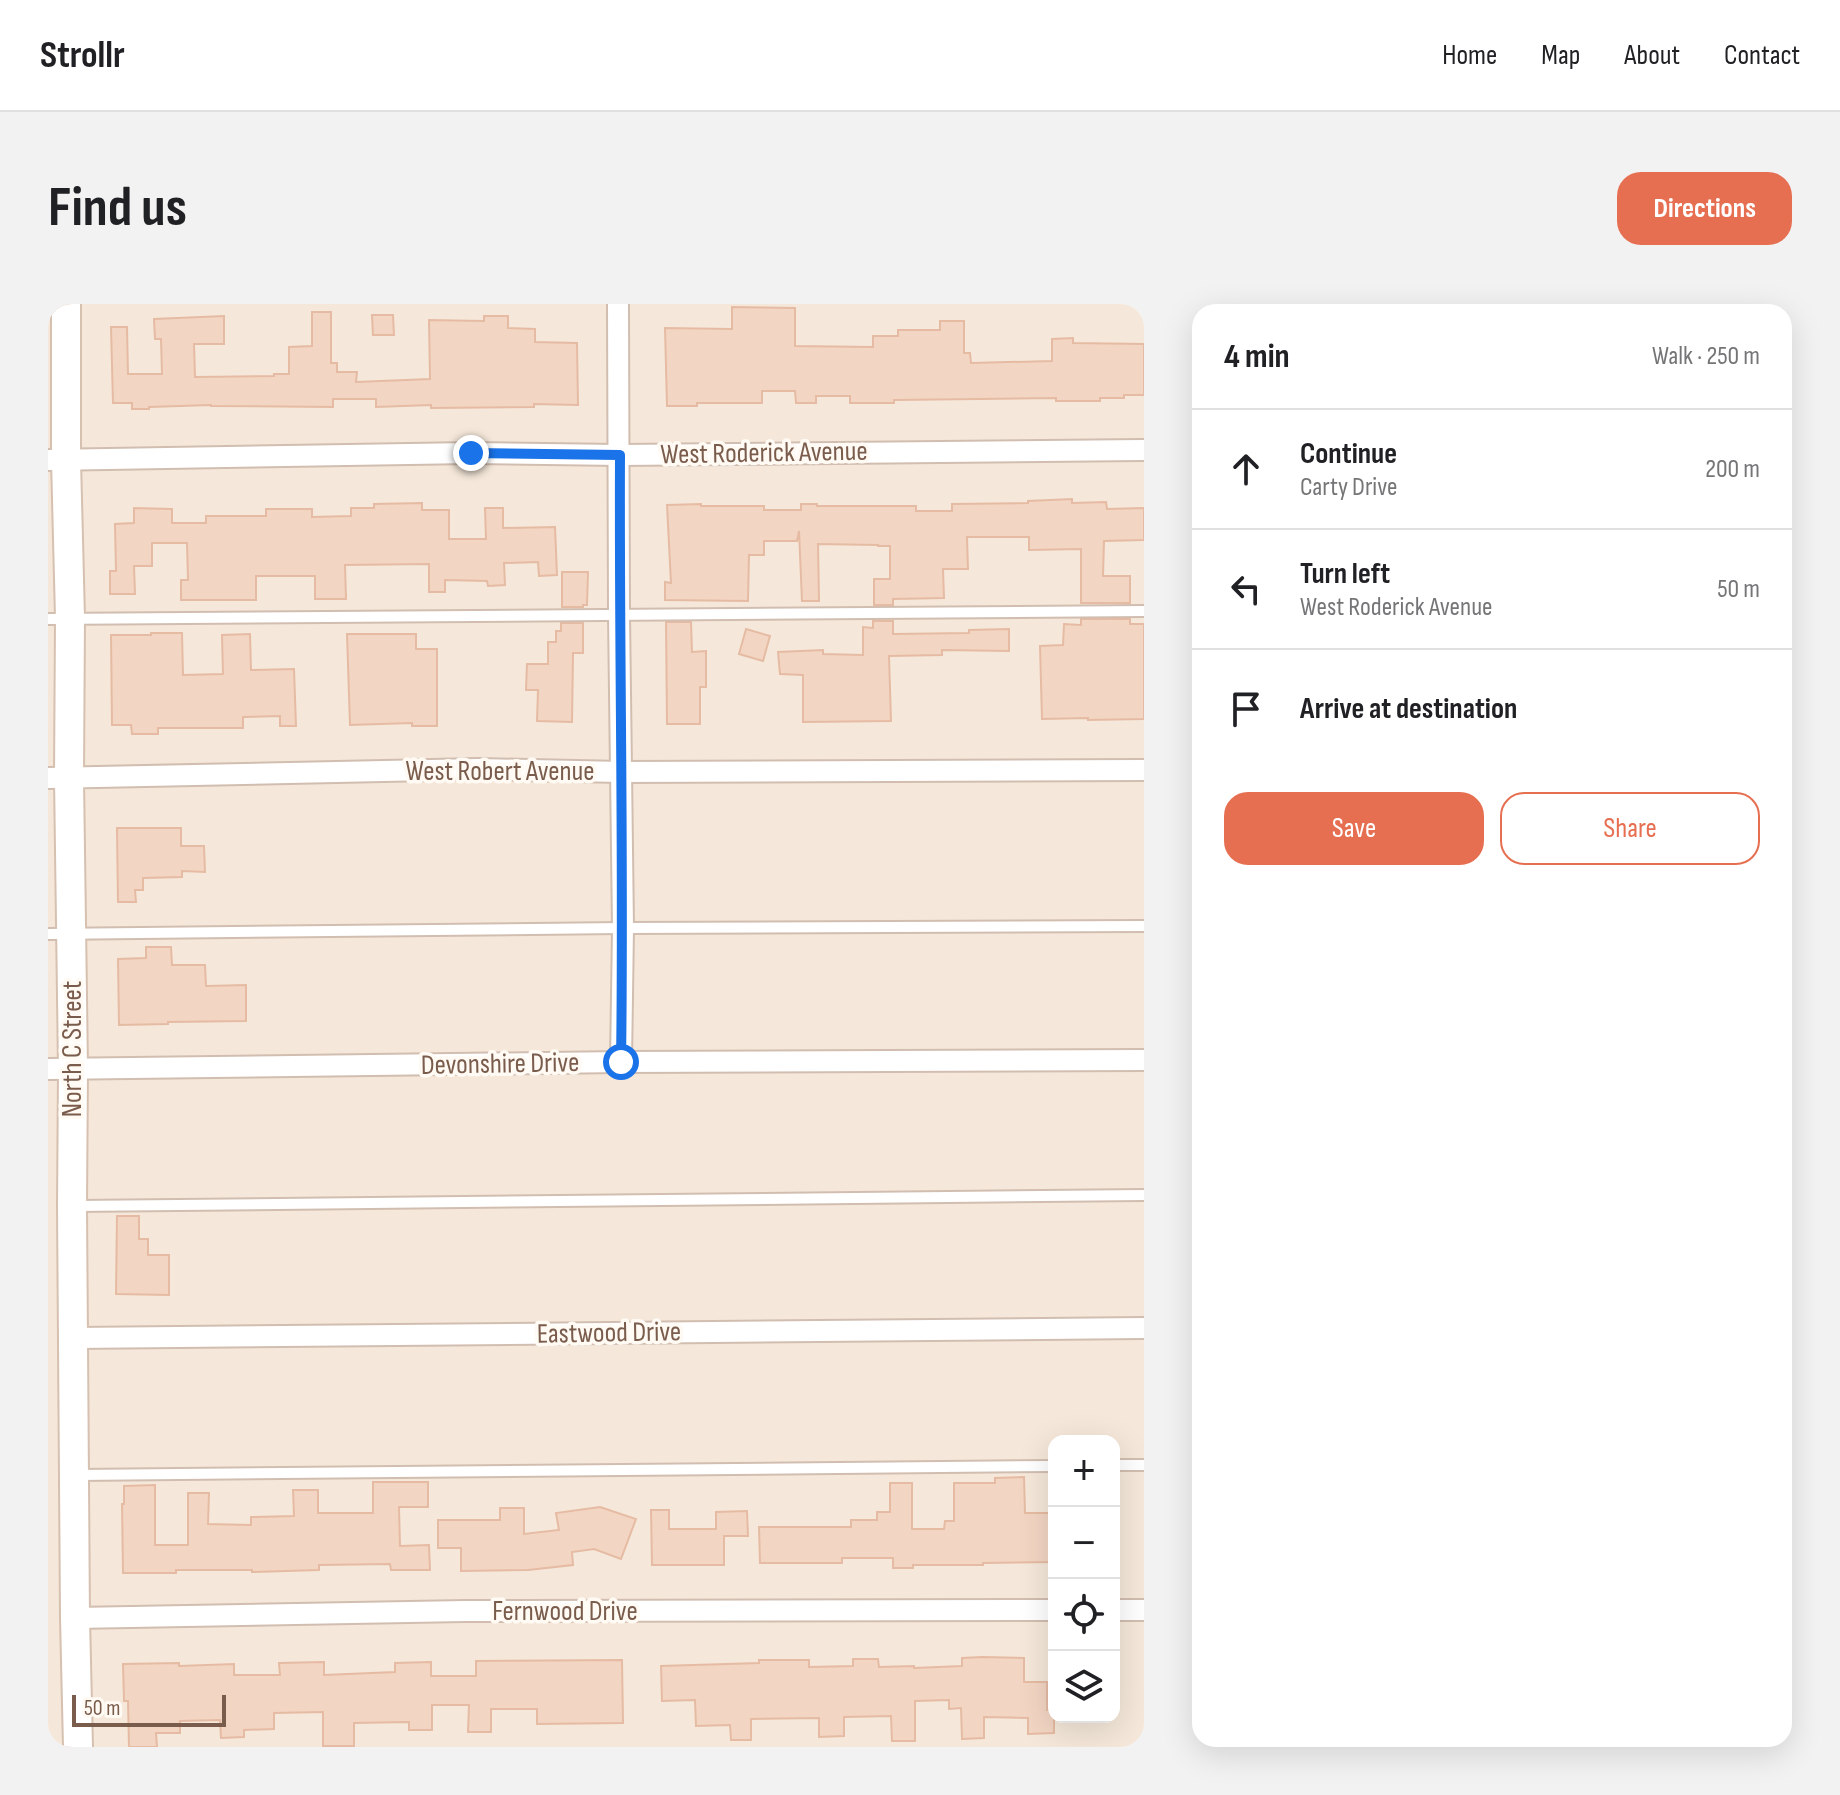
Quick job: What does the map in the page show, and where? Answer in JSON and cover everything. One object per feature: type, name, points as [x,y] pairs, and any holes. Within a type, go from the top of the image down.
[{"type":"street","name":"North C Street","points":[[66,304],[57,460],[60,1069],[72,1206],[78,1747]]},
{"type":"street","points":[[618,304],[623,928],[621,1062]]},
{"type":"street","name":"West Roderick Avenue","points":[[57,460],[471,453],[620,455],[1144,450]]},
{"type":"street","name":"West Robert Avenue","points":[[58,778],[478,769],[622,772],[1144,770]]},
{"type":"street","name":"Devonshire Drive","points":[[60,1069],[1144,1060]]},
{"type":"street","name":"Eastwood Drive","points":[[73,1338],[1144,1328]]},
{"type":"street","name":"Fernwood Drive","points":[[75,1618],[465,1611],[1048,1610]]},
{"type":"street","points":[[1120,1610],[1144,1610]]},
{"type":"lane","points":[[59,618],[1144,611]]},
{"type":"lane","points":[[60,934],[1144,926]]},
{"type":"lane","points":[[72,1206],[1144,1195]]},
{"type":"lane","points":[[1120,1465],[1144,1465]]},
{"type":"lane","points":[[75,1475],[1048,1466]]},
{"type":"shaded area","points":[[48,304],[1144,304],[1144,1747],[48,1747]]},
{"type":"building","points":[[732,307],[795,308],[795,346],[873,347],[873,336],[898,336],[898,330],[940,330],[940,321],[964,321],[964,353],[970,353],[971,363],[1052,361],[1052,339],[1073,338],[1073,343],[1144,344],[1144,395],[1100,398],[1100,401],[1056,401],[1056,398],[894,400],[894,403],[850,403],[850,396],[816,396],[816,403],[796,403],[795,391],[762,391],[762,403],[667,406],[665,328],[732,329]]},
{"type":"building","points":[[312,312],[331,312],[331,363],[337,363],[337,372],[357,372],[356,382],[430,379],[429,320],[484,321],[484,316],[508,316],[508,328],[535,329],[535,342],[577,343],[578,405],[376,407],[376,399],[333,399],[333,407],[211,405],[132,409],[132,403],[113,403],[111,327],[127,327],[128,374],[162,374],[161,339],[155,339],[154,319],[224,316],[224,344],[194,344],[195,377],[274,376],[289,374],[289,347],[312,346]]},
{"type":"building","points":[[372,315],[393,315],[394,335],[373,335]]},
{"type":"building","points":[[1072,499],[1072,503],[1106,502],[1107,509],[1144,508],[1144,540],[1104,541],[1103,576],[1130,576],[1130,603],[1081,603],[1081,549],[1029,550],[1029,537],[967,537],[968,569],[943,569],[944,598],[893,599],[893,605],[874,605],[874,579],[890,579],[890,546],[818,544],[819,601],[802,601],[799,531],[797,541],[764,541],[764,555],[749,555],[748,601],[665,600],[665,582],[671,583],[667,505],[764,506],[764,510],[801,510],[801,504],[916,506],[916,511],[952,511],[952,504]]},
{"type":"building","points":[[422,503],[422,510],[449,510],[449,539],[486,539],[485,508],[503,508],[503,528],[555,527],[557,575],[539,576],[538,562],[504,563],[505,585],[488,586],[487,581],[445,580],[445,592],[429,592],[429,564],[345,565],[346,599],[315,599],[315,576],[256,576],[256,600],[181,600],[181,580],[188,580],[187,543],[152,543],[152,566],[134,566],[135,594],[110,594],[110,571],[116,571],[115,524],[134,523],[134,508],[172,509],[172,523],[206,523],[206,516],[266,516],[266,509],[312,509],[312,517],[351,516],[351,508]]},
{"type":"building","points":[[562,572],[588,572],[587,605],[562,607]]},
{"type":"building","points":[[1081,619],[1130,619],[1130,624],[1144,624],[1144,719],[1042,719],[1040,646],[1063,645],[1064,624],[1081,625]]},
{"type":"building","points":[[873,621],[893,621],[893,634],[1009,629],[1009,651],[942,650],[942,655],[889,656],[891,721],[803,722],[803,675],[780,674],[778,652],[823,650],[823,654],[863,655],[863,627],[873,628]]},
{"type":"building","points":[[666,622],[691,622],[692,652],[706,651],[706,687],[700,687],[700,724],[667,724]]},
{"type":"building","points":[[561,623],[583,623],[583,653],[573,653],[572,722],[537,721],[538,690],[526,690],[527,664],[548,664],[548,642],[556,642],[556,631],[561,631]]},
{"type":"building","points":[[746,629],[770,636],[763,661],[739,654]]},
{"type":"building","points":[[182,633],[183,675],[223,674],[222,635],[250,634],[251,670],[294,669],[296,726],[280,726],[280,716],[243,717],[243,728],[158,728],[158,734],[132,734],[131,725],[112,725],[111,635]]},
{"type":"building","points":[[347,634],[416,634],[416,649],[437,649],[437,726],[412,726],[412,723],[350,725]]},
{"type":"building","points":[[117,828],[181,828],[181,846],[204,846],[205,872],[182,871],[182,877],[143,878],[143,890],[135,890],[136,902],[118,902]]},
{"type":"building","points":[[146,947],[171,947],[172,965],[205,965],[206,986],[246,985],[246,1021],[119,1025],[118,959],[146,958]]},
{"type":"building","points":[[117,1216],[139,1216],[139,1239],[148,1239],[148,1255],[169,1255],[169,1295],[116,1294]]},
{"type":"building","points":[[1024,1477],[1025,1513],[1048,1513],[1048,1562],[913,1565],[913,1568],[893,1568],[893,1558],[842,1558],[842,1563],[760,1563],[759,1527],[851,1527],[851,1520],[877,1520],[877,1512],[890,1512],[890,1483],[912,1483],[912,1529],[944,1529],[945,1521],[954,1521],[954,1483],[995,1483],[995,1478]]},
{"type":"building","points":[[373,1482],[428,1482],[428,1507],[399,1507],[400,1546],[429,1545],[430,1570],[391,1570],[390,1564],[319,1565],[319,1570],[123,1573],[124,1486],[155,1485],[155,1545],[188,1545],[188,1493],[209,1493],[208,1524],[251,1525],[251,1517],[294,1516],[293,1490],[318,1490],[318,1513],[373,1513]]},
{"type":"building","points":[[600,1507],[636,1519],[621,1559],[594,1549],[572,1552],[573,1565],[528,1570],[461,1571],[461,1548],[438,1548],[438,1520],[500,1520],[500,1508],[524,1508],[524,1534],[559,1530],[556,1513]]},
{"type":"building","points":[[651,1510],[669,1510],[669,1529],[716,1529],[716,1512],[747,1511],[748,1536],[724,1536],[724,1565],[652,1565]]},
{"type":"building","points":[[962,1658],[1024,1658],[1024,1682],[1047,1682],[1048,1723],[1054,1723],[1054,1733],[1028,1734],[1028,1718],[984,1717],[984,1738],[962,1739],[961,1708],[949,1709],[949,1700],[915,1701],[915,1741],[892,1741],[891,1716],[844,1717],[844,1736],[819,1737],[819,1718],[751,1719],[751,1740],[731,1740],[730,1725],[696,1726],[695,1700],[662,1701],[661,1666],[809,1660],[809,1667],[853,1666],[853,1659],[878,1659],[879,1667],[914,1668],[962,1666]]},
{"type":"building","points":[[622,1660],[623,1723],[537,1724],[537,1709],[491,1709],[491,1732],[468,1732],[469,1705],[432,1705],[432,1730],[409,1730],[409,1722],[354,1723],[354,1746],[323,1746],[323,1712],[274,1713],[274,1729],[244,1730],[244,1737],[221,1738],[220,1720],[180,1721],[180,1733],[156,1733],[157,1747],[129,1747],[123,1664],[234,1664],[234,1675],[280,1675],[279,1663],[324,1662],[324,1675],[395,1672],[395,1663],[431,1662],[431,1676],[476,1676],[476,1661]]},
{"type":"route","points":[[471,453],[620,455],[621,1062]]}]
